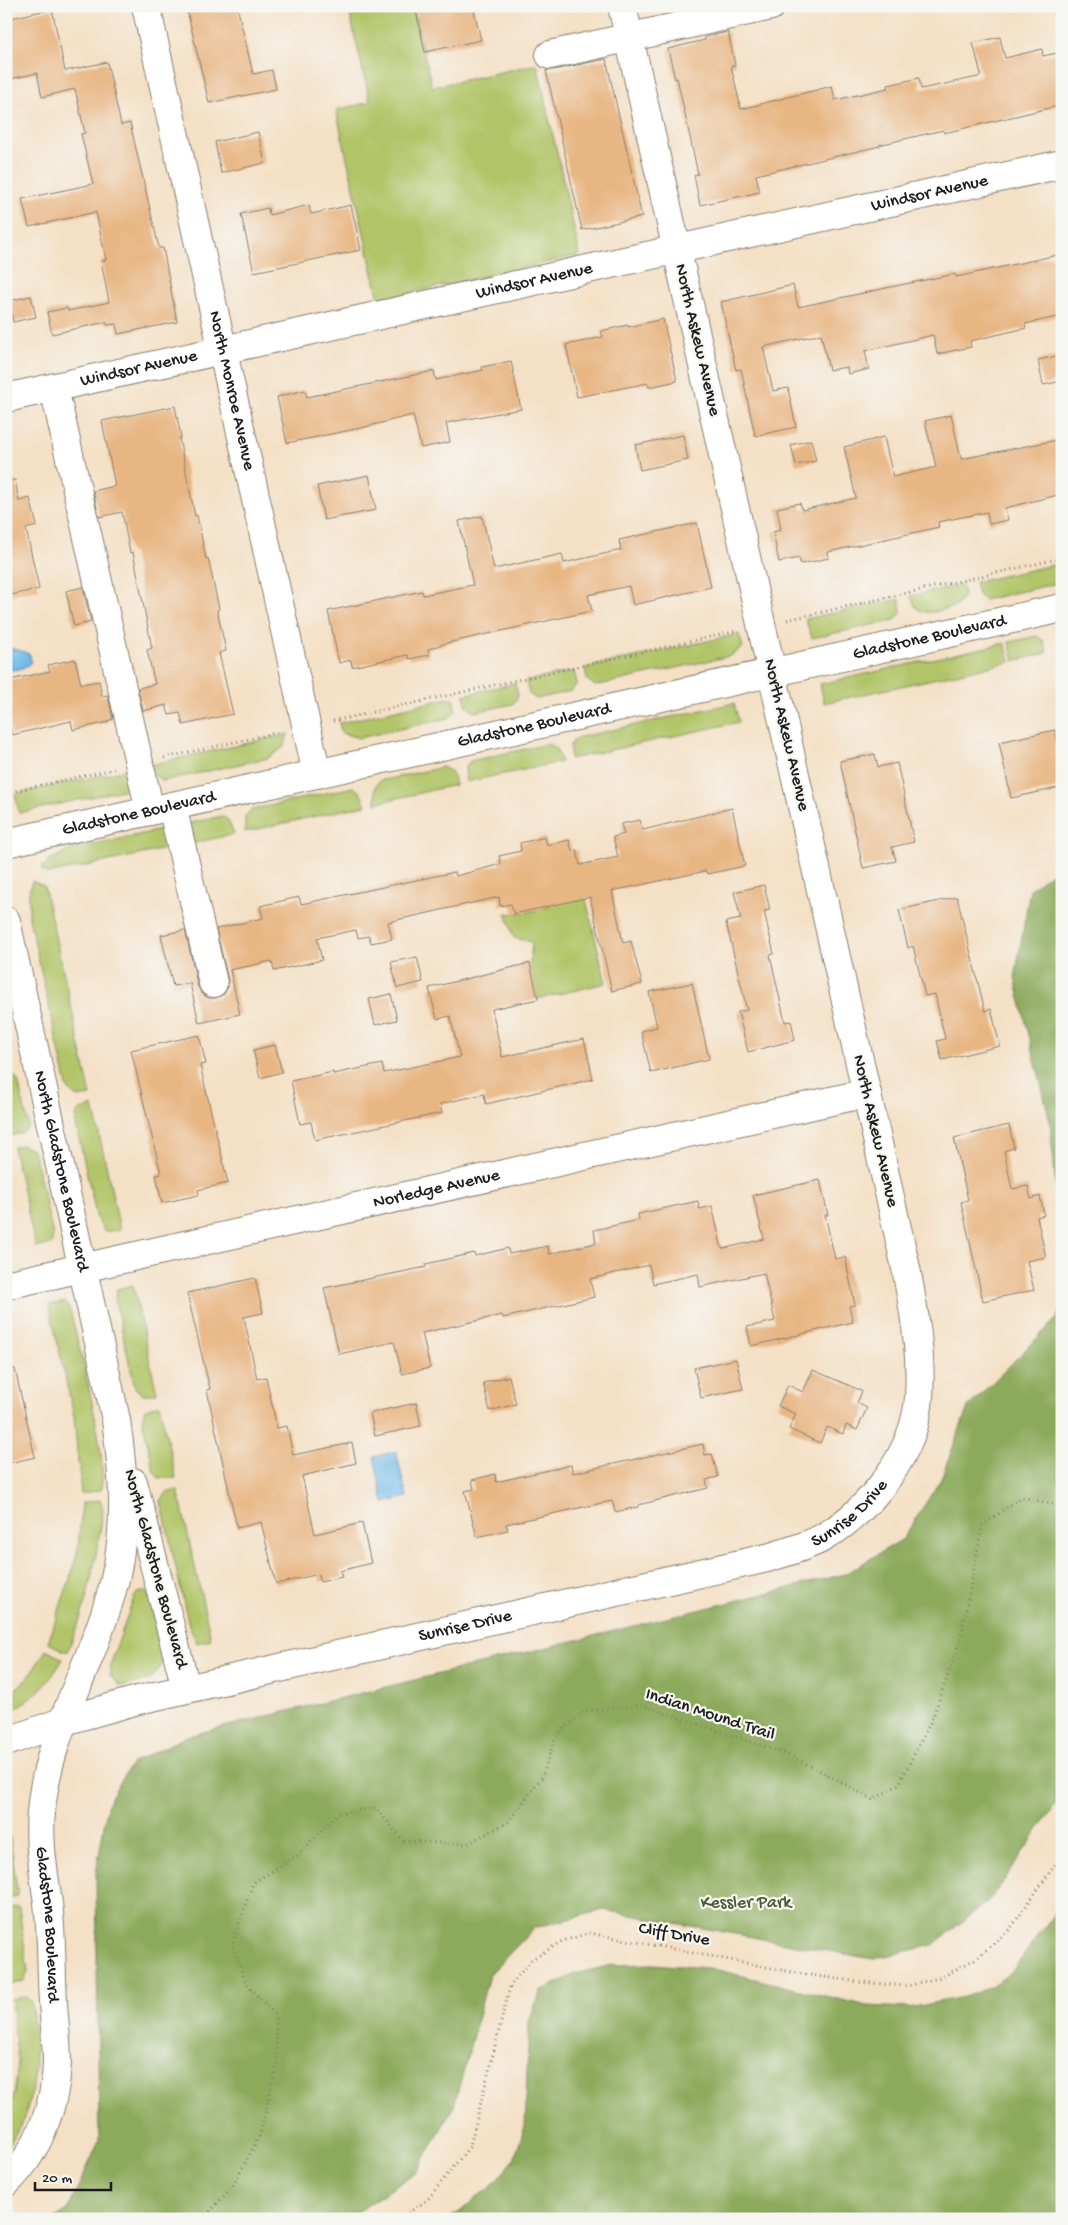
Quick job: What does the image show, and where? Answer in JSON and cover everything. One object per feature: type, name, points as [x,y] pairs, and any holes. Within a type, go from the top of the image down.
[{"type":"street","name":"North Monroe Avenue","points":[[146,6],[221,351],[317,774]]},
{"type":"street","name":"North Askew Avenue","points":[[622,6],[906,1268],[920,1356],[919,1399],[911,1433],[896,1464]]},
{"type":"street","points":[[550,55],[771,6]]},
{"type":"street","name":"Windsor Avenue","points":[[6,398],[1062,164]]},
{"type":"street","points":[[54,388],[139,764],[161,808],[213,983]]},
{"type":"street","name":"Gladstone Boulevard","points":[[6,843],[1062,608]]},
{"type":"street","name":"North Gladstone Boulevard","points":[[6,921],[116,1420],[186,1688]]},
{"type":"street","name":"Norledge Avenue","points":[[6,1285],[867,1093]]},
{"type":"street","name":"North Gladstone Boulevard","points":[[89,1659],[110,1600],[120,1554],[124,1506],[122,1464],[116,1420]]},
{"type":"street","name":"Sunrise Drive","points":[[6,1742],[64,1721],[186,1688],[767,1558],[793,1550],[822,1538],[850,1520],[871,1501],[896,1464]]},
{"type":"street","name":"Gladstone Boulevard","points":[[6,2183],[34,2147],[47,2119],[53,2092],[57,2062],[52,1959],[41,1814],[45,1779],[64,1721],[89,1659]]},
{"type":"path","points":[[6,793],[1062,558]]},
{"type":"path","name":"Indian Mound Trail","points":[[203,2219],[232,2187],[260,2135],[277,2062],[275,2015],[246,1983],[232,1944],[253,1883],[298,1855],[338,1813],[375,1808],[404,1841],[467,1844],[508,1822],[542,1777],[556,1736],[584,1711],[641,1704],[784,1753],[873,1800],[899,1784],[933,1717],[960,1641],[982,1526],[1021,1497],[1062,1506]]},
{"type":"path","name":"Cliff Drive","points":[[400,2219],[428,2199],[470,2146],[510,1986],[531,1960],[562,1940],[590,1933],[797,1973],[859,1982],[907,1986],[942,1978],[977,1958],[1010,1929],[1062,1855]]},
{"type":"green space","points":[[348,6],[413,6],[432,87],[537,64],[580,255],[379,300],[336,110],[370,102]]},
{"type":"green space","points":[[1062,563],[1062,582],[984,600],[978,595],[975,582]]},
{"type":"green space","points":[[962,585],[964,595],[957,606],[936,611],[923,612],[918,609],[911,596]]},
{"type":"green space","points":[[900,599],[901,613],[895,620],[812,638],[805,619]]},
{"type":"green space","points":[[739,634],[743,647],[730,656],[595,686],[587,680],[585,668]]},
{"type":"green space","points":[[1037,636],[1044,641],[1047,653],[1014,661],[1009,642]]},
{"type":"green space","points":[[1005,643],[1010,662],[824,703],[820,684]]},
{"type":"green space","points":[[574,671],[577,683],[572,691],[536,699],[529,694],[526,681]]},
{"type":"green space","points":[[515,683],[518,696],[513,704],[475,712],[467,707],[464,695]]},
{"type":"green space","points":[[453,697],[456,711],[449,718],[359,738],[341,733],[339,723]]},
{"type":"green space","points":[[734,703],[739,722],[570,759],[570,745],[576,738]]},
{"type":"green space","points":[[288,734],[284,747],[268,758],[163,781],[154,775],[150,765]]},
{"type":"green space","points":[[548,744],[556,748],[561,762],[466,782],[465,767],[470,761]]},
{"type":"green space","points":[[443,767],[452,772],[455,785],[376,803],[375,787],[379,781]]},
{"type":"green space","points":[[135,768],[132,787],[127,789],[19,813],[15,794]]},
{"type":"green space","points":[[353,787],[360,792],[366,805],[245,832],[245,816],[251,810]]},
{"type":"green space","points":[[222,816],[228,820],[234,834],[186,845],[187,826],[190,823]]},
{"type":"green space","points":[[160,830],[166,831],[175,847],[48,874],[41,869],[46,863],[66,851]]},
{"type":"green space","points":[[1062,865],[1062,1208],[1056,1191],[1050,1121],[1015,978],[1030,889]]},
{"type":"green space","points":[[32,881],[44,886],[91,1096],[74,1095],[67,1086],[29,918],[29,892]]},
{"type":"green space","points":[[580,894],[586,900],[606,983],[538,999],[530,963],[532,942],[514,938],[506,913],[534,911]]},
{"type":"green space","points":[[6,1027],[11,1053],[6,1061]]},
{"type":"green space","points":[[6,1072],[18,1081],[28,1122],[28,1128],[21,1133],[11,1136],[6,1115]]},
{"type":"green space","points":[[93,1106],[120,1229],[105,1232],[97,1219],[76,1125],[78,1111]]},
{"type":"green space","points":[[22,1145],[31,1149],[35,1157],[53,1235],[52,1244],[36,1248],[13,1147]]},
{"type":"green space","points":[[133,1285],[157,1393],[144,1394],[135,1387],[115,1301],[117,1289]]},
{"type":"green space","points":[[65,1302],[70,1310],[86,1375],[98,1432],[101,1457],[102,1477],[100,1490],[81,1494],[74,1416],[49,1305]]},
{"type":"green space","name":"Kessler Park","points":[[1062,1304],[1062,1795],[992,1898],[933,1945],[873,1959],[603,1910],[534,1928],[489,1975],[454,2106],[417,2172],[347,2219],[53,2219],[68,2210],[99,2141],[96,1873],[108,1802],[132,1763],[187,1736],[845,1574],[903,1539],[941,1479],[968,1407],[1057,1318]]},
{"type":"green space","points":[[159,1404],[176,1478],[159,1478],[154,1472],[142,1419],[146,1409]]},
{"type":"green space","points":[[178,1490],[211,1639],[197,1643],[189,1626],[161,1501],[165,1494]]},
{"type":"green space","points":[[101,1501],[103,1511],[94,1565],[86,1600],[67,1652],[48,1643],[78,1549],[82,1503]]},
{"type":"green space","points":[[146,1591],[150,1599],[163,1657],[161,1666],[152,1679],[124,1686],[119,1685],[110,1675],[111,1663],[134,1597],[138,1593]]},
{"type":"green space","points":[[46,1650],[63,1659],[58,1668],[39,1691],[6,1714],[6,1698],[28,1678]]},
{"type":"green space","points":[[6,1811],[18,1896],[6,1898]]},
{"type":"green space","points":[[1062,1903],[1062,2219],[449,2219],[490,2188],[514,2160],[525,2126],[529,2020],[541,1991],[575,1974],[612,1965],[652,1964],[709,1968],[867,2006],[909,2008],[964,1997],[992,1987],[1013,1970]]},
{"type":"green space","points":[[19,1907],[28,1972],[24,1981],[9,1985],[6,1962],[6,1908]]},
{"type":"green space","points":[[25,1997],[30,2001],[33,2011],[34,2073],[29,2104],[16,2134],[6,2150],[6,2113],[14,2096],[18,2063],[11,1999]]},
{"type":"water","points":[[6,646],[27,653],[30,655],[31,662],[20,669],[6,669]]},
{"type":"water","points":[[396,1451],[407,1497],[384,1503],[374,1457]]},
{"type":"building","points":[[186,6],[237,6],[253,74],[272,70],[276,89],[209,103]]},
{"type":"building","points":[[415,6],[473,6],[481,40],[425,52]]},
{"type":"building","points":[[52,9],[65,71],[107,62],[121,125],[130,123],[159,248],[163,248],[177,322],[118,334],[116,324],[107,325],[106,322],[52,334],[47,312],[67,308],[68,311],[109,302],[101,261],[106,260],[96,212],[29,227],[22,199],[93,184],[81,134],[85,133],[75,89],[42,97],[37,73],[6,80],[6,19]]},
{"type":"building","points":[[728,32],[735,65],[731,66],[741,109],[832,86],[835,100],[888,88],[888,85],[919,78],[921,89],[978,77],[981,74],[973,43],[1000,37],[1005,58],[1042,49],[1043,56],[1062,52],[1062,105],[944,133],[943,130],[756,175],[760,192],[700,205],[694,175],[698,174],[677,78],[675,79],[668,49]]},
{"type":"building","points":[[606,59],[642,217],[582,230],[546,70]]},
{"type":"building","points":[[258,132],[265,163],[221,173],[215,142]]},
{"type":"building","points":[[309,205],[311,214],[351,205],[361,250],[254,272],[241,214],[268,208],[269,215]]},
{"type":"building","points":[[1062,254],[1062,316],[1025,324],[1026,328],[970,341],[971,347],[937,354],[933,335],[865,351],[869,369],[848,374],[847,367],[829,370],[821,334],[763,347],[773,391],[788,388],[796,427],[755,436],[741,369],[736,370],[721,302],[793,285],[798,307],[955,274],[956,277]]},
{"type":"building","points":[[31,296],[36,317],[13,322],[9,301]]},
{"type":"building","points":[[663,319],[677,381],[649,387],[648,383],[577,397],[566,345],[603,337],[601,331]]},
{"type":"building","points":[[1062,355],[1062,381],[1043,385],[1038,360]]},
{"type":"building","points":[[511,361],[521,409],[446,423],[450,442],[421,448],[413,415],[287,443],[277,397],[305,390],[307,397],[434,371],[436,380],[483,370],[482,367]]},
{"type":"building","points":[[175,406],[181,437],[179,438],[195,516],[197,515],[219,609],[217,610],[226,651],[219,653],[233,714],[183,725],[180,713],[169,715],[166,705],[143,711],[138,688],[155,684],[147,650],[152,648],[133,552],[130,553],[122,512],[99,517],[93,491],[115,486],[102,421]]},
{"type":"building","points":[[951,415],[961,459],[1062,439],[1062,494],[1005,508],[1008,520],[989,524],[987,512],[938,522],[939,527],[828,552],[829,558],[801,564],[799,558],[779,562],[773,532],[781,530],[777,508],[800,503],[802,510],[856,498],[844,447],[884,437],[893,477],[936,467],[925,421]]},
{"type":"building","points":[[683,435],[688,460],[640,470],[635,445]]},
{"type":"building","points":[[811,440],[816,461],[796,465],[791,445]]},
{"type":"building","points":[[369,475],[376,510],[324,520],[317,486]]},
{"type":"building","points":[[15,480],[19,501],[30,498],[37,526],[26,529],[39,589],[6,596],[6,481]]},
{"type":"building","points":[[482,516],[494,569],[562,554],[564,563],[621,550],[619,540],[697,523],[711,587],[633,605],[629,586],[588,595],[592,611],[447,643],[428,649],[429,655],[409,659],[408,655],[352,667],[351,660],[339,663],[328,611],[422,591],[423,595],[473,585],[459,521]]},
{"type":"building","points":[[83,587],[91,622],[74,626],[66,591]]},
{"type":"building","points":[[75,659],[81,684],[99,681],[102,696],[108,695],[113,719],[108,722],[73,730],[71,721],[12,735],[6,706],[6,681],[50,671],[48,665]]},
{"type":"building","points":[[1055,730],[1062,761],[1062,787],[1011,798],[999,742]]},
{"type":"building","points":[[875,754],[878,767],[897,763],[914,842],[892,847],[896,861],[863,868],[840,761]]},
{"type":"building","points":[[732,808],[745,866],[707,874],[706,871],[612,891],[623,943],[631,941],[642,984],[612,991],[590,897],[514,914],[511,904],[500,906],[499,897],[388,922],[392,939],[371,943],[369,936],[358,938],[356,930],[317,938],[322,960],[274,971],[272,961],[230,970],[240,1014],[199,1023],[190,983],[173,986],[161,935],[185,930],[198,987],[202,994],[209,998],[216,998],[224,994],[228,987],[228,980],[216,929],[263,918],[260,906],[299,897],[301,904],[455,872],[456,876],[501,864],[499,856],[521,851],[520,843],[545,837],[547,845],[569,840],[572,851],[577,850],[580,865],[618,857],[613,837],[624,834],[621,824],[640,820],[643,830]]},
{"type":"building","points":[[764,885],[770,910],[764,911],[774,954],[770,955],[785,1022],[791,1021],[795,1040],[748,1052],[738,1012],[747,1010],[726,922],[741,919],[734,892]]},
{"type":"building","points":[[957,897],[985,1011],[991,1009],[1000,1046],[942,1060],[937,1041],[945,1039],[935,994],[925,996],[913,946],[908,948],[899,910]]},
{"type":"building","points":[[417,957],[423,982],[397,988],[391,962]]},
{"type":"building","points":[[530,963],[538,999],[492,1009],[502,1057],[584,1039],[593,1079],[486,1104],[484,1094],[440,1104],[442,1113],[315,1140],[311,1122],[300,1124],[291,1081],[382,1064],[384,1073],[460,1057],[450,1016],[437,1019],[429,988]]},
{"type":"building","points":[[692,983],[709,1059],[651,1073],[641,1031],[657,1027],[649,992]]},
{"type":"building","points":[[391,994],[397,1020],[375,1025],[369,999]]},
{"type":"building","points":[[199,1035],[206,1064],[200,1065],[228,1183],[198,1190],[199,1195],[162,1203],[156,1175],[161,1174],[131,1050]]},
{"type":"building","points":[[275,1045],[282,1072],[260,1078],[253,1050]]},
{"type":"building","points":[[1009,1125],[1014,1148],[1004,1151],[1012,1189],[1028,1186],[1031,1199],[1040,1196],[1044,1215],[1037,1217],[1046,1257],[1027,1261],[1034,1290],[983,1301],[961,1202],[968,1200],[954,1138]]},
{"type":"building","points":[[820,1180],[828,1215],[825,1215],[835,1259],[845,1257],[855,1305],[849,1306],[853,1322],[751,1346],[747,1327],[775,1321],[764,1273],[700,1287],[698,1274],[653,1284],[649,1265],[590,1279],[594,1297],[503,1318],[502,1315],[422,1333],[430,1368],[402,1374],[394,1342],[339,1354],[324,1288],[426,1267],[426,1264],[474,1253],[475,1256],[508,1248],[509,1254],[548,1246],[549,1254],[596,1243],[594,1230],[639,1220],[638,1214],[698,1201],[699,1209],[712,1206],[722,1249],[764,1239],[753,1195]]},
{"type":"building","points":[[255,1278],[263,1313],[244,1317],[257,1379],[266,1377],[277,1428],[287,1426],[293,1455],[352,1443],[356,1463],[302,1476],[315,1534],[362,1523],[371,1563],[340,1571],[342,1577],[320,1582],[319,1574],[276,1584],[261,1522],[237,1528],[207,1390],[210,1389],[187,1293]]},
{"type":"building","points":[[736,1359],[743,1389],[701,1398],[694,1368]]},
{"type":"building","points":[[15,1369],[35,1457],[9,1463],[6,1450],[6,1370]]},
{"type":"building","points":[[813,1370],[862,1391],[857,1403],[867,1408],[857,1430],[846,1425],[843,1434],[827,1427],[820,1443],[789,1429],[796,1414],[778,1406],[788,1385],[803,1392]]},
{"type":"building","points":[[509,1376],[516,1404],[490,1411],[483,1383]]},
{"type":"building","points":[[416,1403],[421,1426],[375,1436],[370,1413]]},
{"type":"building","points":[[703,1444],[705,1455],[712,1454],[718,1477],[706,1480],[708,1488],[615,1512],[612,1501],[602,1503],[506,1524],[508,1530],[477,1537],[465,1491],[474,1489],[472,1480],[495,1474],[496,1482],[571,1465],[573,1473]]}]
